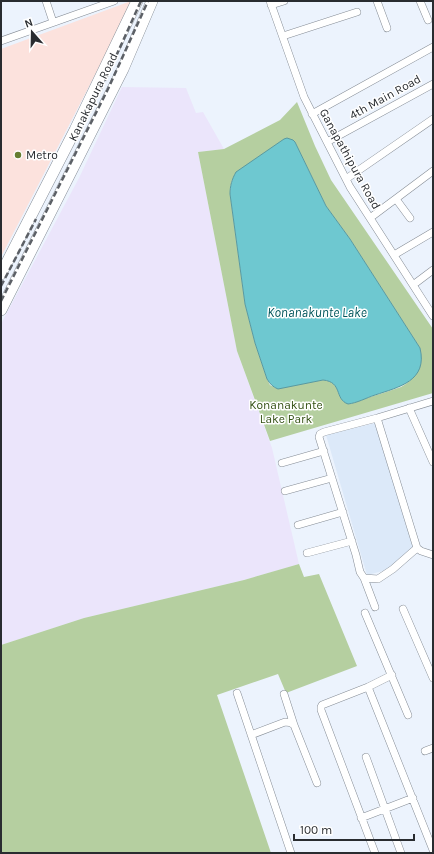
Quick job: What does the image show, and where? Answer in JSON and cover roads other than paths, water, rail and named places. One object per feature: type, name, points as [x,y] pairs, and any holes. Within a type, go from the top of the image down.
[{"type":"highway","name":"Kanakapura Road","points":[[1,274],[75,130],[137,1]]},
{"type":"highway","name":"Kanakapura Road","points":[[1,310],[123,68],[152,1]]},
{"type":"street","points":[[46,1],[53,22]]},
{"type":"street","points":[[1,41],[114,1]]},
{"type":"street","points":[[271,3],[284,1]]},
{"type":"street","points":[[377,1],[388,28]]},
{"type":"street","points":[[420,1],[428,20]]},
{"type":"street","name":"Ganapathipura Road","points":[[271,3],[304,97],[312,114],[350,187],[413,285],[431,308],[433,316]]},
{"type":"street","points":[[282,36],[357,12]]},
{"type":"street","points":[[312,114],[433,47]]},
{"type":"street","name":"4th Main Road","points":[[327,142],[433,84]]},
{"type":"street","points":[[346,179],[432,121]]},
{"type":"street","points":[[370,218],[433,171]]},
{"type":"street","points":[[396,199],[410,218]]},
{"type":"street","points":[[394,255],[433,232]]},
{"type":"street","points":[[413,285],[433,270]]},
{"type":"street","points":[[375,607],[364,578],[360,572],[352,541],[319,437],[320,433],[377,418],[433,400]]},
{"type":"street","points":[[409,408],[433,462]]},
{"type":"street","points":[[377,418],[417,548],[433,555]]},
{"type":"street","points":[[282,463],[324,451]]},
{"type":"street","points":[[285,491],[332,478]]},
{"type":"street","points":[[298,525],[343,512]]},
{"type":"street","points":[[307,553],[352,541]]},
{"type":"street","points":[[364,578],[378,578],[393,569],[417,548]]},
{"type":"street","points":[[404,609],[433,678]]},
{"type":"street","points":[[365,613],[408,715]]},
{"type":"street","points":[[375,853],[321,708],[322,705],[368,688],[392,675]]},
{"type":"street","points":[[368,688],[433,850]]},
{"type":"street","points":[[237,694],[291,853]]},
{"type":"street","points":[[284,694],[294,725],[317,783]]},
{"type":"street","points":[[251,735],[285,722],[290,722],[294,725]]},
{"type":"street","points":[[425,751],[433,748]]},
{"type":"street","points":[[366,757],[401,853]]},
{"type":"street","points":[[361,818],[413,798]]},
{"type":"water","name":"Konanakunte Lake","points":[[287,138],[295,142],[326,206],[350,239],[420,348],[420,368],[410,381],[358,402],[348,404],[344,402],[336,387],[329,381],[323,380],[278,389],[267,379],[255,343],[245,304],[230,188],[236,172]]},
{"type":"railway","points":[[85,121],[141,1]]},
{"type":"railway","points":[[1,301],[108,89],[148,1]]},
{"type":"railway","points":[[1,286],[36,219]]},
{"type":"place","name":"Metro","points":[[18,155]]},
{"type":"park label","name":"Konanakunte Lake Park","points":[[286,412]]}]
